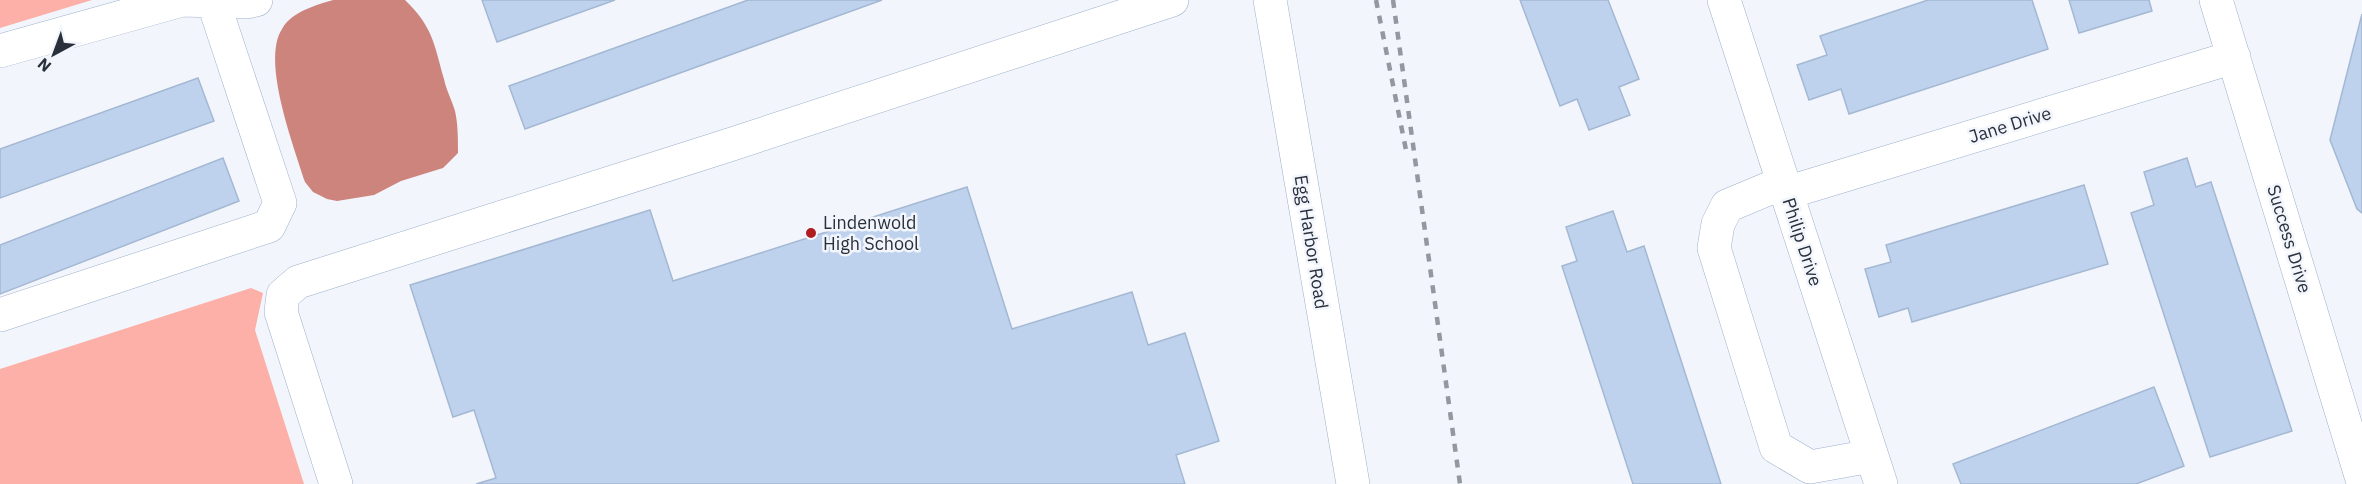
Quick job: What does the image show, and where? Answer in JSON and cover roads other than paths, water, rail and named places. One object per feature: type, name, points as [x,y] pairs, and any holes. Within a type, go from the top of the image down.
[{"type":"street","points":[[0,51],[182,0],[256,0]]},
{"type":"street","points":[[336,484],[281,312],[284,295],[298,282],[723,147],[1172,0]]},
{"type":"street","name":"Egg Harbor Road","points":[[1270,0],[1353,484]]},
{"type":"street","name":"Philip Drive","points":[[1724,0],[1876,470]]},
{"type":"street","name":"Success Drive","points":[[2216,0],[2362,479]]},
{"type":"street","points":[[0,315],[269,226],[280,203],[213,1]]},
{"type":"street","name":"Jane Drive","points":[[1876,470],[1810,468],[1776,447],[1714,248],[1718,224],[1727,206],[2234,57]]},
{"type":"railway","points":[[1376,0],[1406,150]]},
{"type":"railway","points":[[1393,0],[1460,484]]},
{"type":"place","name":"Lindenwold High School","points":[[811,233]]}]
